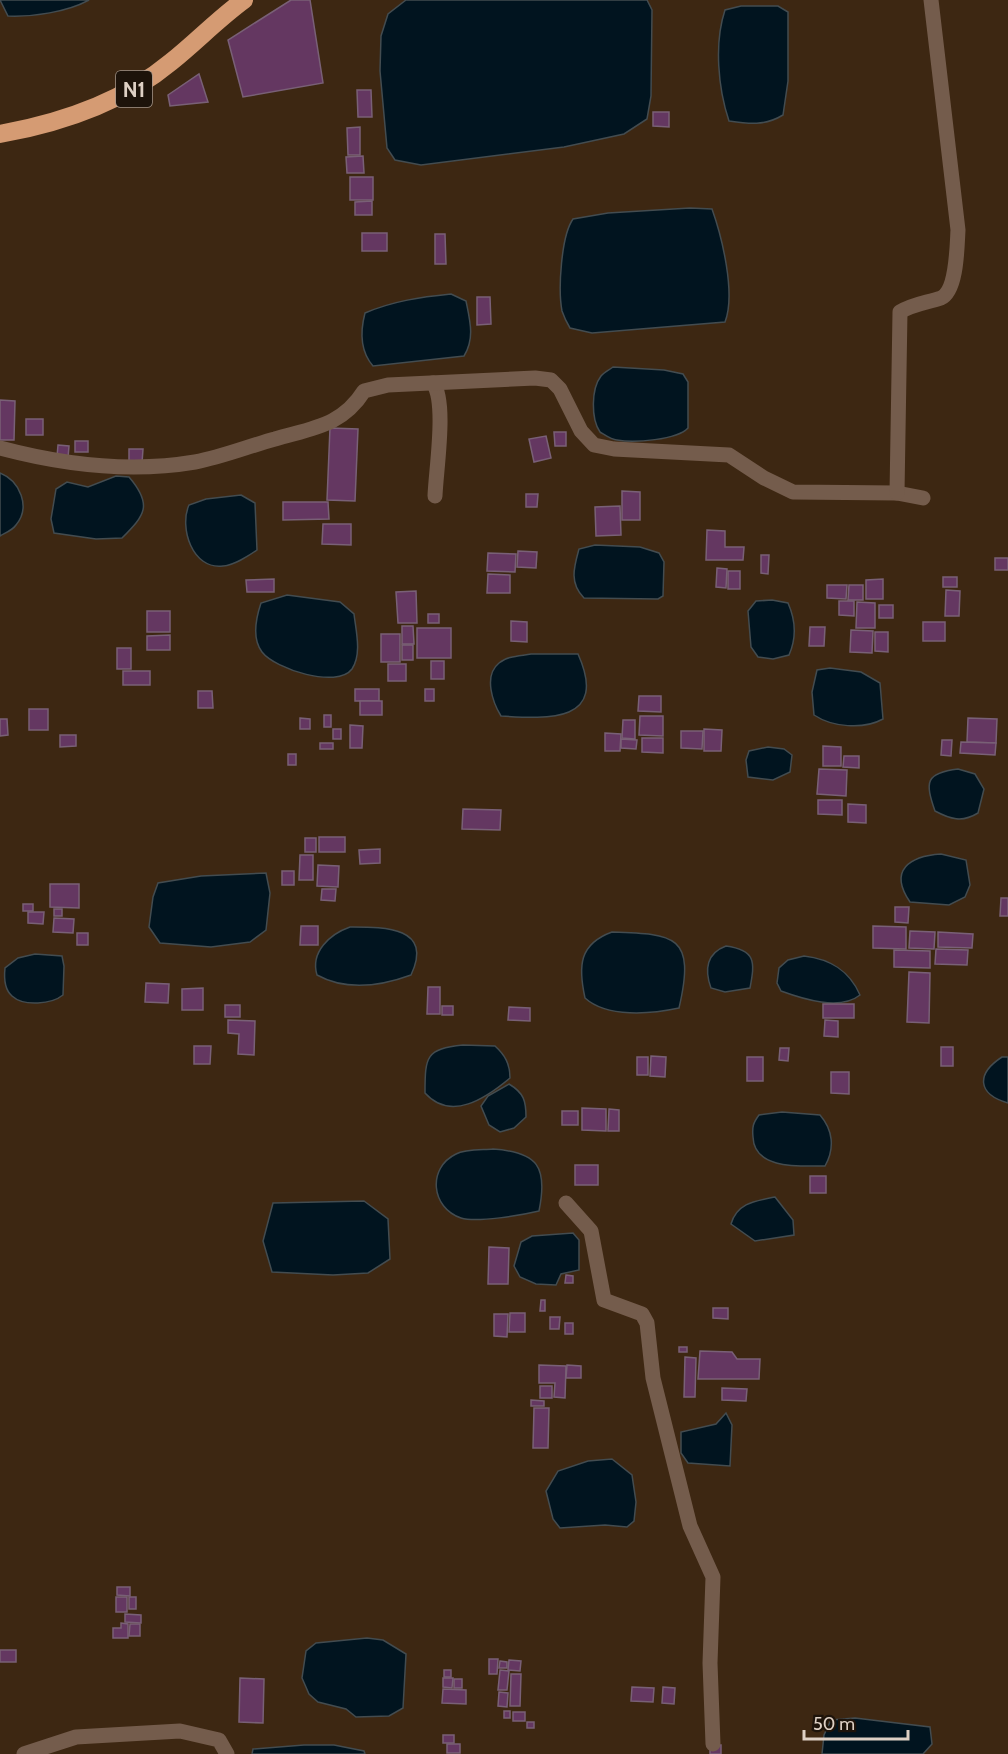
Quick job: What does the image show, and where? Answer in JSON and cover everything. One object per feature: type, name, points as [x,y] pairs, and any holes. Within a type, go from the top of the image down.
[{"type":"highway","name":"N1","points":[[0,134],[87,111],[132,90],[171,63],[219,19],[244,0]]},
{"type":"street","points":[[897,493],[900,312],[914,304],[944,297],[950,289],[957,241],[931,0]]},
{"type":"street","points":[[0,448],[47,460],[132,468],[197,461],[333,422],[354,406],[364,391],[388,385],[535,378],[551,380],[560,389],[581,431],[594,445],[615,449],[729,455],[764,478],[792,492],[897,493],[923,498]]},
{"type":"street","points":[[432,383],[439,391],[441,410],[435,496]]},
{"type":"street","points":[[566,1203],[591,1231],[604,1299],[642,1314],[647,1323],[653,1378],[690,1526],[712,1577],[710,1663],[713,1744]]},
{"type":"street","points":[[24,1754],[76,1737],[180,1731],[219,1740],[227,1754]]},
{"type":"water","points":[[0,0],[89,0],[60,11],[39,15],[8,16]]},
{"type":"water","points":[[406,0],[647,0],[652,10],[651,96],[647,119],[624,134],[564,147],[421,165],[395,160],[387,148],[380,71],[381,36],[388,14]]},
{"type":"water","points":[[741,6],[778,6],[788,12],[788,81],[783,115],[763,123],[729,121],[722,94],[719,37],[722,23],[725,10]]},
{"type":"water","points":[[690,208],[712,209],[716,221],[728,281],[728,310],[725,322],[592,333],[570,328],[562,311],[561,277],[563,250],[573,219],[608,213]]},
{"type":"water","points":[[451,294],[466,301],[471,336],[464,356],[373,366],[363,348],[362,327],[365,313],[407,300]]},
{"type":"water","points":[[613,367],[664,370],[683,374],[688,382],[688,428],[665,438],[644,441],[615,440],[600,432],[594,412],[595,388],[601,376]]},
{"type":"water","points":[[0,473],[18,488],[23,510],[16,525],[0,536]]},
{"type":"water","points":[[116,476],[129,477],[137,487],[143,503],[141,516],[122,538],[96,539],[54,533],[51,519],[56,489],[67,482],[88,487]]},
{"type":"water","points":[[241,495],[255,503],[257,550],[228,565],[212,565],[203,561],[196,554],[187,535],[186,514],[189,505],[206,499]]},
{"type":"water","points":[[595,545],[640,547],[659,553],[664,562],[663,596],[658,599],[584,598],[576,587],[574,575],[576,562],[579,549]]},
{"type":"water","points":[[287,595],[340,602],[354,614],[358,649],[352,669],[344,675],[320,677],[279,665],[262,652],[256,635],[256,622],[261,603]]},
{"type":"water","points":[[772,600],[788,603],[795,629],[789,655],[773,659],[758,657],[751,647],[748,611],[756,601]]},
{"type":"water","points":[[531,654],[578,654],[586,677],[586,693],[580,705],[569,712],[554,716],[501,716],[491,690],[490,682],[494,668],[506,659]]},
{"type":"water","points":[[830,668],[861,672],[880,683],[883,719],[866,725],[848,726],[814,715],[812,692],[817,670]]},
{"type":"water","points":[[768,747],[784,749],[792,755],[790,772],[773,780],[748,777],[746,760],[749,751]]},
{"type":"water","points":[[958,769],[975,774],[984,789],[978,813],[961,819],[951,818],[935,811],[929,786],[930,781],[939,773]]},
{"type":"water","points":[[941,854],[966,860],[970,885],[965,897],[949,905],[910,902],[901,881],[902,873],[912,862],[920,858]]},
{"type":"water","points":[[266,873],[270,893],[266,930],[250,942],[211,947],[160,943],[149,927],[153,897],[158,883],[201,876]]},
{"type":"water","points":[[350,927],[390,929],[411,938],[416,947],[416,959],[411,975],[388,982],[352,985],[317,975],[316,959],[323,945],[335,934]]},
{"type":"water","points":[[612,932],[651,934],[676,943],[682,952],[685,966],[679,1008],[643,1013],[617,1012],[605,1009],[585,998],[582,966],[587,950],[601,937]]},
{"type":"water","points":[[726,946],[743,951],[751,959],[753,971],[750,988],[725,992],[711,988],[708,974],[709,962],[715,953]]},
{"type":"water","points":[[35,954],[62,956],[63,995],[58,998],[38,1003],[23,1002],[7,990],[5,968],[18,958]]},
{"type":"water","points":[[804,956],[838,967],[856,986],[860,995],[852,1000],[832,1003],[810,1000],[781,991],[777,983],[779,968],[788,960]]},
{"type":"water","points":[[463,1045],[495,1046],[506,1060],[510,1078],[490,1093],[468,1104],[446,1106],[435,1102],[425,1093],[427,1063],[435,1052],[441,1049]]},
{"type":"water","points":[[1002,1057],[1008,1057],[1008,1103],[990,1094],[984,1083],[988,1070]]},
{"type":"water","points":[[509,1084],[523,1098],[526,1117],[514,1128],[500,1132],[489,1125],[481,1106],[488,1096]]},
{"type":"water","points":[[782,1112],[820,1115],[828,1127],[831,1139],[830,1153],[825,1166],[780,1164],[770,1161],[755,1148],[753,1128],[759,1115]]},
{"type":"water","points":[[493,1149],[520,1154],[530,1158],[536,1165],[542,1183],[539,1211],[478,1220],[461,1218],[443,1206],[436,1188],[440,1168],[447,1160],[464,1151]]},
{"type":"water","points":[[775,1197],[793,1220],[794,1235],[755,1241],[731,1224],[742,1207]]},
{"type":"water","points":[[364,1201],[388,1219],[390,1259],[368,1273],[333,1275],[272,1272],[263,1241],[273,1203]]},
{"type":"water","points":[[573,1233],[579,1240],[579,1270],[561,1274],[556,1285],[536,1284],[520,1277],[514,1266],[521,1242],[532,1236]]},
{"type":"water","points":[[726,1413],[732,1425],[730,1466],[688,1463],[681,1453],[681,1432],[716,1424]]},
{"type":"water","points":[[612,1459],[632,1475],[636,1502],[634,1521],[627,1527],[605,1525],[560,1528],[553,1519],[546,1491],[558,1471],[588,1461]]},
{"type":"water","points":[[367,1638],[383,1640],[406,1654],[403,1708],[389,1716],[356,1717],[346,1709],[318,1702],[309,1694],[302,1678],[306,1651],[316,1643]]},
{"type":"water","points":[[855,1718],[930,1727],[932,1744],[923,1754],[822,1754],[824,1735],[831,1720]]},
{"type":"water","points":[[334,1745],[364,1751],[365,1754],[252,1754],[253,1749]]},
{"type":"building","points":[[291,0],[310,0],[323,83],[243,97],[228,40]]},
{"type":"building","points":[[199,74],[208,102],[170,106],[168,95]]},
{"type":"building","points":[[357,90],[371,90],[372,117],[358,117]]},
{"type":"building","points":[[653,112],[669,112],[669,127],[653,126]]},
{"type":"building","points":[[360,127],[360,155],[348,155],[347,128]]},
{"type":"building","points":[[363,156],[364,173],[347,173],[346,157]]},
{"type":"building","points":[[350,177],[373,177],[373,200],[350,200]]},
{"type":"building","points":[[372,201],[372,215],[355,215],[355,202]]},
{"type":"building","points":[[362,233],[387,233],[387,251],[362,251]]},
{"type":"building","points":[[435,234],[445,234],[446,264],[435,264]]},
{"type":"building","points":[[477,297],[490,297],[491,324],[477,325]]},
{"type":"building","points":[[0,400],[15,401],[14,440],[0,440]]},
{"type":"building","points":[[26,419],[43,419],[43,435],[26,435]]},
{"type":"building","points":[[330,428],[358,429],[355,501],[327,500]]},
{"type":"building","points":[[554,432],[566,432],[566,446],[555,446]]},
{"type":"building","points":[[546,436],[551,458],[534,462],[529,439]]},
{"type":"building","points":[[75,441],[88,441],[88,452],[75,452]]},
{"type":"building","points":[[58,445],[69,446],[68,458],[57,457]]},
{"type":"building","points":[[129,449],[143,449],[142,463],[129,463]]},
{"type":"building","points":[[622,491],[640,492],[640,520],[622,520]]},
{"type":"building","points":[[526,494],[538,494],[537,507],[526,507]]},
{"type":"building","points":[[283,502],[328,502],[329,519],[283,520]]},
{"type":"building","points":[[620,506],[621,535],[596,536],[595,507]]},
{"type":"building","points":[[323,524],[351,524],[351,545],[322,544]]},
{"type":"building","points":[[707,530],[725,531],[725,547],[744,547],[743,560],[706,560]]},
{"type":"building","points":[[518,551],[537,552],[536,568],[517,567]]},
{"type":"building","points":[[488,553],[516,554],[515,572],[487,571]]},
{"type":"building","points":[[761,555],[769,555],[768,574],[761,573]]},
{"type":"building","points":[[995,558],[1008,558],[1008,570],[995,570]]},
{"type":"building","points":[[717,568],[727,569],[726,588],[716,587]]},
{"type":"building","points":[[728,571],[740,571],[740,589],[728,589]]},
{"type":"building","points":[[488,574],[510,575],[510,593],[487,593]]},
{"type":"building","points":[[943,577],[957,577],[957,587],[943,587]]},
{"type":"building","points":[[274,579],[274,592],[247,592],[246,580]]},
{"type":"building","points":[[883,579],[883,599],[866,599],[866,580]]},
{"type":"building","points":[[827,585],[847,585],[846,599],[827,598]]},
{"type":"building","points":[[849,585],[863,585],[863,600],[848,600]]},
{"type":"building","points":[[946,590],[960,591],[959,616],[945,616]]},
{"type":"building","points":[[416,591],[417,623],[398,623],[396,592]]},
{"type":"building","points":[[839,601],[854,601],[854,616],[839,615]]},
{"type":"building","points":[[857,602],[875,603],[875,628],[856,628]]},
{"type":"building","points":[[879,605],[893,605],[893,618],[879,618]]},
{"type":"building","points":[[147,611],[170,611],[170,632],[147,632]]},
{"type":"building","points":[[428,614],[439,614],[439,623],[428,623]]},
{"type":"building","points":[[511,621],[527,622],[527,642],[511,641]]},
{"type":"building","points":[[923,622],[945,622],[945,641],[923,641]]},
{"type":"building","points":[[402,626],[413,626],[414,644],[402,644]]},
{"type":"building","points":[[810,627],[825,627],[824,646],[809,646]]},
{"type":"building","points":[[417,628],[451,628],[451,658],[417,658]]},
{"type":"building","points":[[851,630],[873,631],[872,653],[850,652]]},
{"type":"building","points":[[875,632],[888,632],[888,652],[875,651]]},
{"type":"building","points":[[381,634],[400,634],[400,662],[381,662]]},
{"type":"building","points":[[170,635],[170,650],[147,650],[147,636]]},
{"type":"building","points":[[402,645],[413,645],[413,660],[402,660]]},
{"type":"building","points":[[117,648],[131,648],[131,669],[117,669]]},
{"type":"building","points":[[431,661],[444,661],[444,679],[431,679]]},
{"type":"building","points":[[388,664],[406,664],[406,681],[388,681]]},
{"type":"building","points":[[123,671],[150,671],[150,685],[123,685]]},
{"type":"building","points":[[355,689],[379,689],[379,701],[355,701]]},
{"type":"building","points":[[425,689],[434,689],[434,701],[425,701]]},
{"type":"building","points":[[198,691],[212,691],[213,708],[198,708]]},
{"type":"building","points":[[639,696],[661,696],[661,712],[638,711]]},
{"type":"building","points":[[360,701],[382,701],[382,715],[360,715]]},
{"type":"building","points":[[29,709],[48,709],[48,730],[29,730]]},
{"type":"building","points":[[324,715],[331,715],[331,727],[324,727]]},
{"type":"building","points":[[640,716],[663,716],[663,736],[639,735]]},
{"type":"building","points":[[300,718],[310,719],[310,729],[300,729]]},
{"type":"building","points":[[968,718],[997,719],[996,743],[967,742]]},
{"type":"building","points":[[0,719],[7,719],[8,735],[0,736]]},
{"type":"building","points":[[623,720],[635,720],[635,739],[622,738]]},
{"type":"building","points":[[350,725],[363,726],[362,748],[350,748]]},
{"type":"building","points":[[333,729],[341,729],[341,739],[333,739]]},
{"type":"building","points":[[704,729],[722,730],[721,751],[704,751]]},
{"type":"building","points":[[681,731],[703,731],[702,749],[681,748]]},
{"type":"building","points":[[605,733],[621,734],[620,751],[605,751]]},
{"type":"building","points":[[60,735],[76,735],[76,746],[60,747]]},
{"type":"building","points":[[642,738],[663,738],[663,753],[642,752]]},
{"type":"building","points":[[621,739],[637,740],[636,749],[621,748]]},
{"type":"building","points":[[942,740],[952,740],[951,756],[941,755]]},
{"type":"building","points":[[961,742],[996,743],[995,755],[960,753]]},
{"type":"building","points":[[320,743],[333,743],[333,749],[320,749]]},
{"type":"building","points":[[823,746],[841,747],[841,766],[823,766]]},
{"type":"building","points":[[288,754],[296,754],[296,765],[288,765]]},
{"type":"building","points":[[844,756],[859,756],[859,768],[843,767]]},
{"type":"building","points":[[819,769],[847,770],[846,796],[817,794]]},
{"type":"building","points":[[818,800],[842,800],[842,815],[818,814]]},
{"type":"building","points":[[848,804],[866,805],[866,823],[848,822]]},
{"type":"building","points":[[463,809],[501,810],[500,830],[462,829]]},
{"type":"building","points":[[319,837],[345,837],[345,852],[319,852]]},
{"type":"building","points":[[305,838],[316,838],[316,852],[305,852]]},
{"type":"building","points":[[380,849],[380,863],[360,864],[359,850]]},
{"type":"building","points":[[300,855],[313,855],[313,880],[299,880]]},
{"type":"building","points":[[318,865],[339,866],[338,887],[317,886]]},
{"type":"building","points":[[282,871],[294,871],[294,885],[282,885]]},
{"type":"building","points":[[50,884],[79,884],[79,908],[50,907]]},
{"type":"building","points":[[322,889],[336,889],[335,901],[321,900]]},
{"type":"building","points":[[1001,898],[1008,898],[1008,916],[1000,916]]},
{"type":"building","points":[[23,904],[33,904],[33,911],[23,911]]},
{"type":"building","points":[[895,907],[909,907],[908,923],[895,922]]},
{"type":"building","points":[[54,909],[62,909],[62,916],[54,916]]},
{"type":"building","points":[[28,912],[44,912],[43,924],[28,923]]},
{"type":"building","points":[[54,918],[74,919],[73,933],[53,932]]},
{"type":"building","points":[[301,926],[318,926],[318,945],[300,945]]},
{"type":"building","points":[[873,926],[906,927],[906,949],[873,948]]},
{"type":"building","points":[[910,931],[935,932],[934,949],[909,948]]},
{"type":"building","points":[[938,932],[973,934],[972,948],[938,947]]},
{"type":"building","points":[[77,933],[88,933],[88,945],[77,945]]},
{"type":"building","points":[[936,949],[968,950],[967,965],[935,964]]},
{"type":"building","points":[[894,950],[930,951],[930,968],[894,967]]},
{"type":"building","points":[[909,972],[930,973],[929,1023],[907,1022]]},
{"type":"building","points":[[146,983],[169,984],[168,1003],[145,1002]]},
{"type":"building","points":[[428,987],[440,987],[440,1014],[427,1014]]},
{"type":"building","points":[[203,988],[203,1010],[182,1010],[182,989]]},
{"type":"building","points":[[823,1004],[854,1004],[854,1018],[823,1018]]},
{"type":"building","points":[[225,1005],[240,1005],[240,1017],[225,1017]]},
{"type":"building","points":[[442,1006],[453,1006],[453,1015],[442,1015]]},
{"type":"building","points":[[509,1007],[530,1008],[530,1021],[508,1020]]},
{"type":"building","points":[[228,1020],[255,1021],[254,1055],[238,1054],[239,1034],[228,1033]]},
{"type":"building","points":[[825,1020],[838,1021],[838,1037],[824,1036]]},
{"type":"building","points":[[194,1046],[211,1046],[210,1064],[194,1064]]},
{"type":"building","points":[[941,1047],[953,1047],[953,1066],[941,1066]]},
{"type":"building","points":[[780,1048],[789,1048],[788,1061],[779,1060]]},
{"type":"building","points":[[651,1056],[666,1057],[665,1077],[650,1076]]},
{"type":"building","points":[[637,1057],[648,1057],[648,1075],[637,1075]]},
{"type":"building","points":[[747,1057],[763,1057],[763,1081],[747,1081]]},
{"type":"building","points":[[831,1072],[849,1072],[849,1094],[831,1093]]},
{"type":"building","points":[[582,1108],[606,1109],[606,1131],[582,1130]]},
{"type":"building","points":[[609,1109],[619,1110],[619,1131],[608,1131]]},
{"type":"building","points":[[562,1111],[578,1111],[578,1125],[562,1125]]},
{"type":"building","points":[[575,1165],[598,1165],[598,1185],[575,1185]]},
{"type":"building","points":[[810,1176],[826,1176],[826,1193],[810,1193]]},
{"type":"building","points":[[489,1247],[509,1248],[508,1284],[488,1284]]},
{"type":"building","points":[[566,1275],[573,1276],[573,1283],[565,1283]]},
{"type":"building","points":[[541,1300],[545,1300],[545,1311],[540,1311]]},
{"type":"building","points":[[713,1308],[728,1308],[728,1319],[713,1318]]},
{"type":"building","points":[[510,1313],[525,1313],[525,1332],[509,1332]]},
{"type":"building","points":[[494,1314],[508,1314],[507,1337],[494,1336]]},
{"type":"building","points":[[550,1317],[560,1317],[559,1329],[550,1329]]},
{"type":"building","points":[[565,1323],[573,1323],[573,1334],[565,1334]]},
{"type":"building","points":[[679,1347],[687,1347],[687,1352],[679,1352]]},
{"type":"building","points":[[700,1351],[732,1352],[737,1359],[760,1359],[759,1379],[698,1379]]},
{"type":"building","points":[[685,1357],[696,1358],[695,1397],[684,1397]]},
{"type":"building","points":[[539,1365],[566,1366],[565,1398],[554,1397],[555,1383],[539,1383]]},
{"type":"building","points":[[567,1365],[581,1366],[581,1378],[566,1378]]},
{"type":"building","points":[[540,1386],[552,1386],[552,1398],[540,1398]]},
{"type":"building","points":[[722,1388],[747,1389],[746,1401],[722,1400]]},
{"type":"building","points":[[531,1400],[544,1401],[544,1406],[531,1406]]},
{"type":"building","points":[[534,1408],[549,1408],[548,1448],[533,1448]]},
{"type":"building","points":[[117,1587],[130,1587],[130,1596],[117,1595]]},
{"type":"building","points":[[116,1597],[127,1597],[127,1612],[116,1612]]},
{"type":"building","points":[[129,1597],[136,1597],[136,1609],[129,1609]]},
{"type":"building","points":[[125,1614],[141,1615],[141,1623],[125,1622]]},
{"type":"building","points":[[121,1623],[128,1624],[128,1638],[113,1638],[113,1628],[121,1628]]},
{"type":"building","points":[[130,1624],[140,1624],[140,1636],[129,1636]]},
{"type":"building","points":[[0,1650],[16,1650],[16,1662],[0,1662]]},
{"type":"building","points":[[489,1659],[498,1659],[497,1674],[489,1674]]},
{"type":"building","points":[[509,1660],[521,1661],[520,1671],[508,1670]]},
{"type":"building","points":[[500,1661],[507,1662],[507,1668],[499,1668]]},
{"type":"building","points":[[444,1670],[451,1670],[451,1677],[444,1677]]},
{"type":"building","points":[[500,1670],[509,1671],[507,1690],[498,1690]]},
{"type":"building","points":[[511,1674],[521,1674],[520,1706],[510,1706]]},
{"type":"building","points":[[240,1678],[264,1679],[263,1723],[239,1722]]},
{"type":"building","points":[[443,1678],[453,1678],[452,1688],[443,1687]]},
{"type":"building","points":[[454,1679],[462,1679],[462,1688],[454,1688]]},
{"type":"building","points":[[632,1687],[654,1688],[653,1702],[631,1701]]},
{"type":"building","points":[[663,1687],[675,1688],[674,1704],[662,1703]]},
{"type":"building","points":[[443,1689],[466,1690],[466,1704],[442,1703]]},
{"type":"building","points":[[499,1692],[508,1693],[507,1707],[498,1706]]},
{"type":"building","points":[[504,1711],[510,1711],[510,1718],[504,1718]]},
{"type":"building","points":[[513,1712],[525,1712],[525,1721],[513,1721]]},
{"type":"building","points":[[527,1722],[534,1722],[534,1728],[527,1728]]},
{"type":"building","points":[[443,1735],[454,1735],[454,1743],[443,1743]]},
{"type":"building","points":[[447,1744],[460,1744],[460,1753],[447,1753]]},
{"type":"building","points":[[710,1745],[721,1745],[721,1754],[710,1754]]}]
